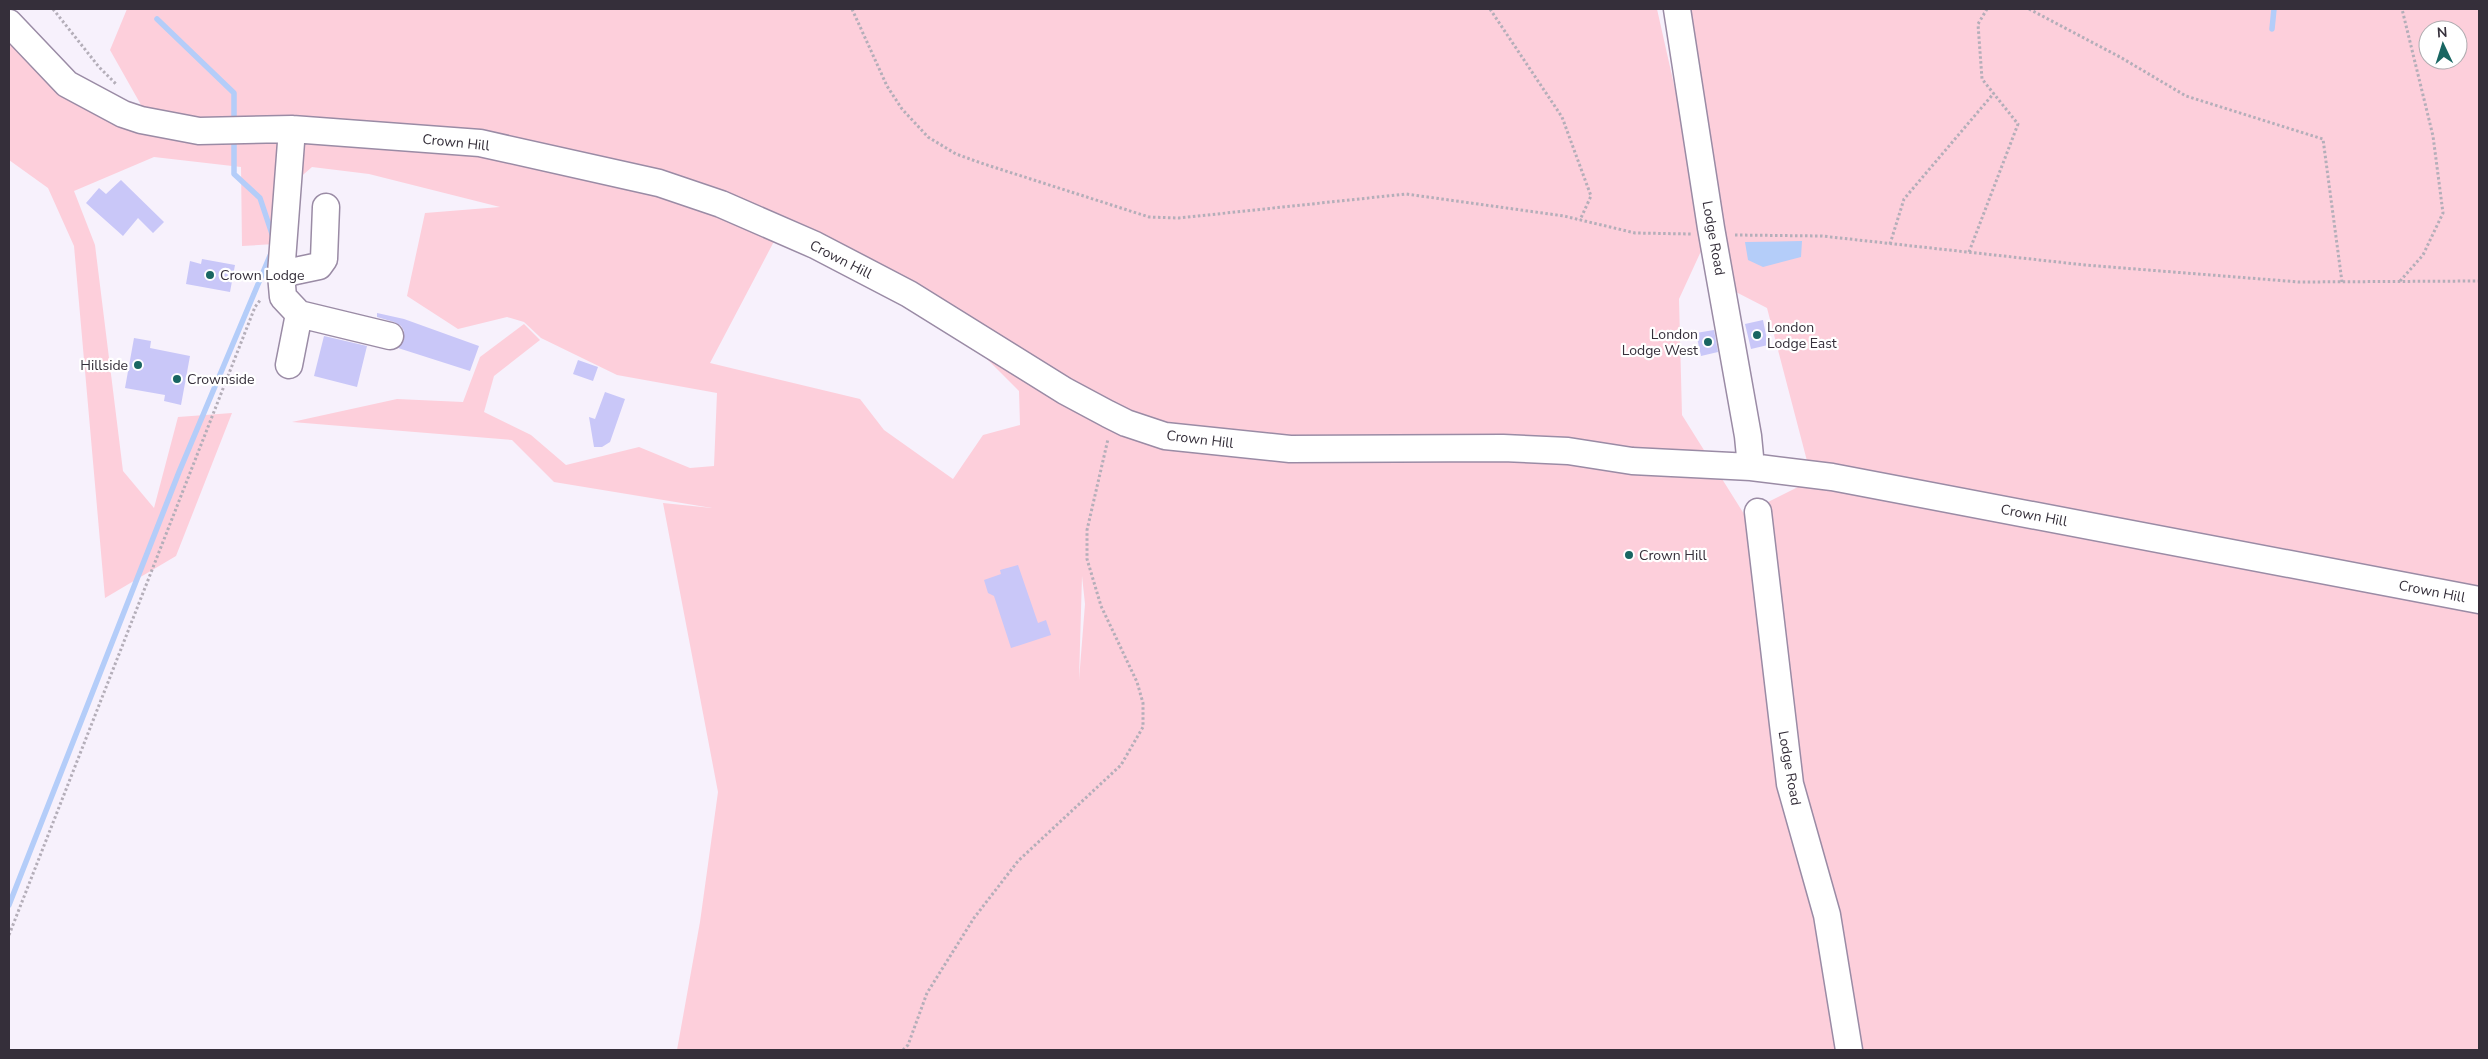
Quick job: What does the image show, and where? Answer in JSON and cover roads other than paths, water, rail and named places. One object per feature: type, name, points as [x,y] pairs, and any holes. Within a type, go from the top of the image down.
[{"type":"street","name":"Lodge Road","points":[[1677,9],[1751,467]]},
{"type":"street","name":"Crown Hill","points":[[9,23],[67,84],[123,114],[141,120],[199,131],[292,129],[480,143],[659,183],[721,204],[814,244],[909,294],[1065,391],[1126,423],[1165,436],[1290,450],[1503,448],[1568,451],[1632,461],[1751,467],[1832,477],[2479,600]]},
{"type":"street","points":[[292,129],[281,274],[283,297],[299,314],[390,336]]},
{"type":"street","points":[[281,274],[319,266],[324,258],[326,207]]},
{"type":"street","points":[[289,365],[299,314]]},
{"type":"street","name":"Lodge Road","points":[[1758,512],[1790,784],[1827,914],[1849,1050]]},
{"type":"water","points":[[1802,241],[1801,257],[1763,267],[1748,260],[1745,242]]},
{"type":"waterway","points":[[2272,29],[2274,9]]},
{"type":"waterway","points":[[157,19],[234,93],[234,123]]},
{"type":"waterway","points":[[234,138],[234,174],[260,198],[273,237]]},
{"type":"waterway","points":[[9,905],[179,472],[272,251]]},
{"type":"place","name":"Crown Lodge","points":[[210,275]]},
{"type":"place","name":"London Lodge East","points":[[1757,335]]},
{"type":"place","name":"London Lodge West","points":[[1708,342]]},
{"type":"place","name":"Hillside","points":[[138,365]]},
{"type":"place","name":"Crownside","points":[[177,379]]},
{"type":"place","name":"Crown Hill","points":[[1629,555]]}]
